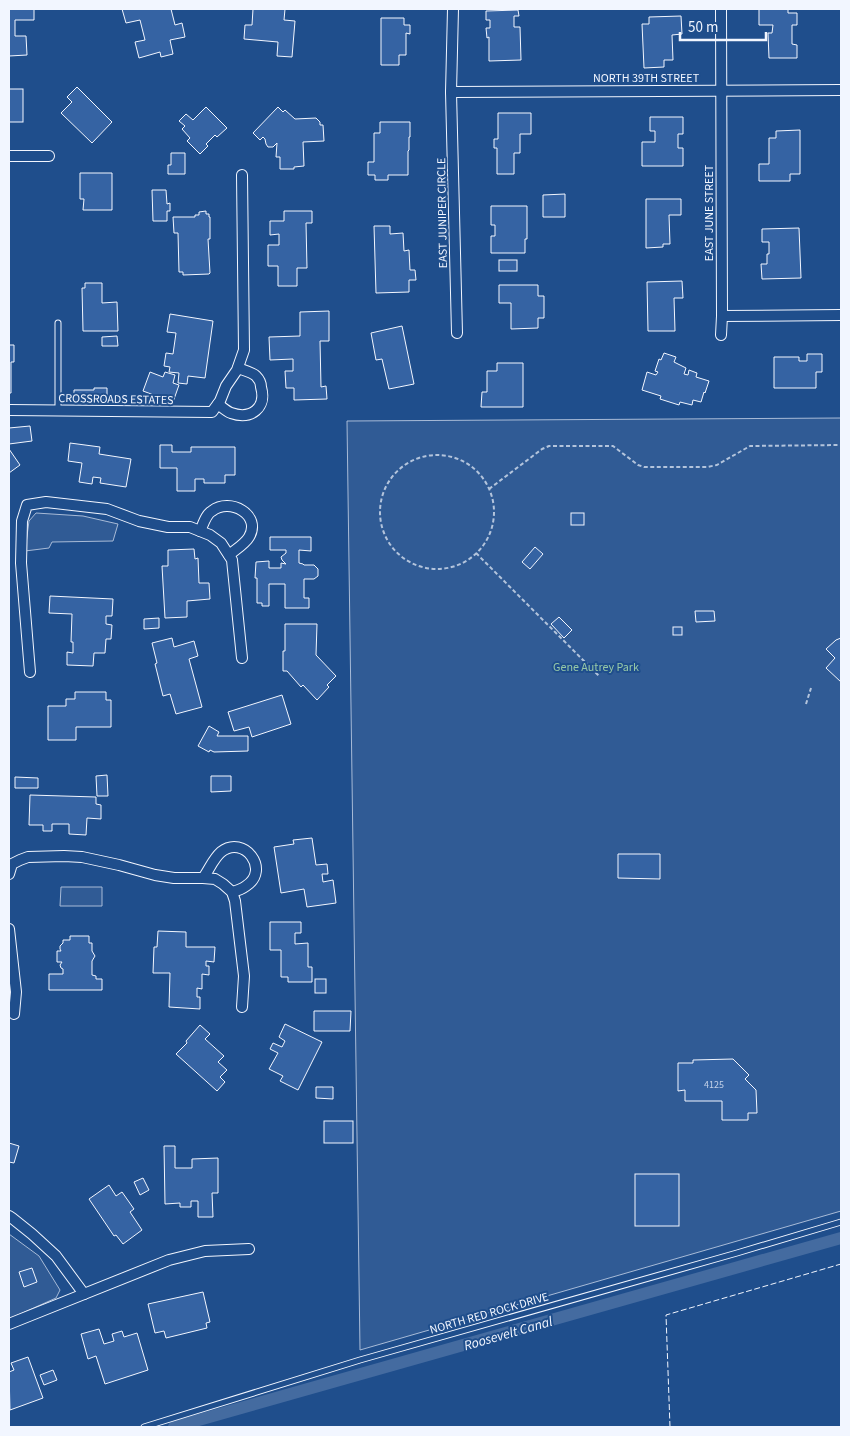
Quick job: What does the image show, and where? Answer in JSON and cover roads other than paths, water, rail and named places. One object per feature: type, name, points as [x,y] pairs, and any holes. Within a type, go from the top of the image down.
[{"type":"street","name":"EAST JUNIPER CIRCLE","points":[[453,9],[451,92],[457,333]]},
{"type":"street","name":"EAST JUNE STREET","points":[[721,9],[721,335]]},
{"type":"street","name":"NORTH 39TH STREET","points":[[451,92],[841,90]]},
{"type":"street","points":[[9,156],[49,156]]},
{"type":"street","points":[[238,368],[256,376],[260,383],[263,400],[260,408],[252,413],[233,414],[218,404],[226,386],[238,368],[244,350],[242,175]]},
{"type":"street","points":[[722,316],[841,315]]},
{"type":"street","name":"CROSSROADS ESTATES","points":[[9,410],[212,412],[218,404]]},
{"type":"street","points":[[30,672],[21,563],[22,521],[27,505],[46,502],[107,509],[139,521],[168,527],[190,527],[210,535],[221,542],[232,560],[242,658]]},
{"type":"street","points":[[200,531],[210,512],[217,508],[234,506],[242,510],[249,518],[252,529],[249,537],[229,555]]},
{"type":"street","points":[[9,563],[21,563]]},
{"type":"street","points":[[203,878],[221,852],[230,847],[239,847],[247,851],[254,859],[256,870],[254,879],[247,886],[232,892]]},
{"type":"street","points":[[9,874],[12,864],[28,857],[64,856],[102,861],[155,875],[191,879],[215,879],[224,884],[232,892],[235,901],[244,976],[242,1007]]},
{"type":"street","points":[[9,929],[16,992],[14,1014]]},
{"type":"street","points":[[9,1216],[56,1256],[84,1294]]},
{"type":"street","points":[[9,1324],[169,1260],[205,1251],[249,1249]]},
{"type":"lane","points":[[58,323],[58,410]]},
{"type":"lane","name":"NORTH RED ROCK DRIVE","points":[[144,1427],[360,1360],[841,1222]]},
{"type":"waterway","name":"Roosevelt Canal","points":[[174,1427],[841,1238]]},
{"type":"park label","name":"Gene Autrey Park","points":[[596,667]]}]
